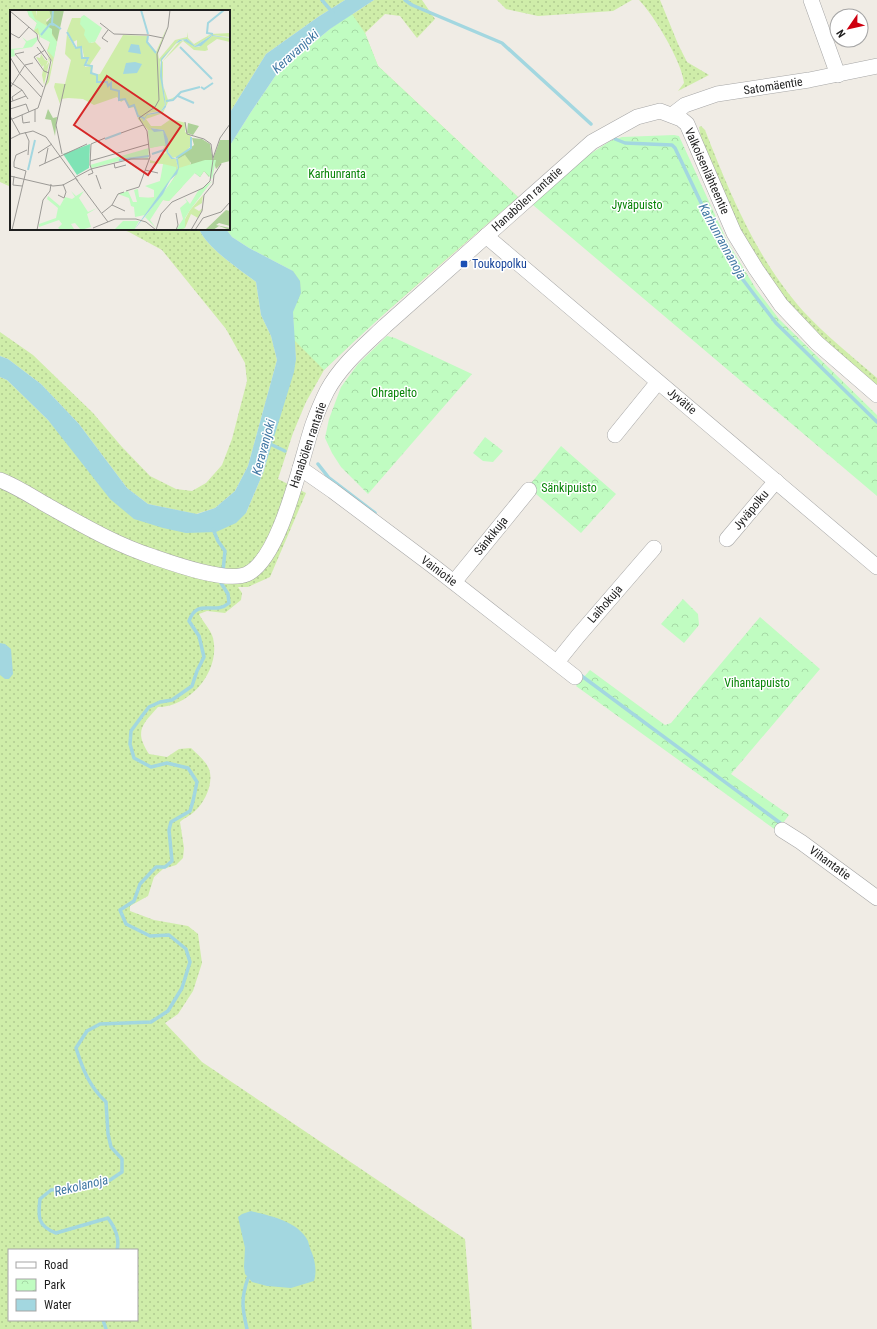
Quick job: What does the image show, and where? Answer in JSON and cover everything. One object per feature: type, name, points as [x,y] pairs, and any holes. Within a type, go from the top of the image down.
[{"type":"street","points":[[811,0],[838,75]]},
{"type":"street","name":"Satomäentie","points":[[672,115],[684,104],[717,94],[838,75],[877,66]]},
{"type":"street","name":"Hanabölen rantatie","points":[[0,480],[122,546],[208,573],[241,576],[254,570],[269,552],[278,532],[313,425],[327,392],[339,371],[359,350],[592,142],[637,117],[660,111],[672,115]]},
{"type":"street","name":"Valkoisenlähteentie","points":[[672,115],[681,119],[687,124],[734,233],[756,269],[781,304],[817,343],[877,395]]},
{"type":"street","name":"Jyvätie","points":[[486,236],[877,567]]},
{"type":"street","points":[[615,435],[658,382]]},
{"type":"street","name":"Vainiotie","points":[[300,468],[454,582],[575,677]]},
{"type":"street","name":"Jyväpolku","points":[[727,539],[776,481]]},
{"type":"street","name":"Sänkikuja","points":[[454,582],[529,490]]},
{"type":"street","name":"Laihokuja","points":[[557,662],[654,548]]},
{"type":"street","name":"Vihantatie","points":[[782,830],[877,898]]},
{"type":"green space","points":[[0,0],[345,0],[318,17],[266,54],[230,112],[230,10],[10,10],[10,187],[0,182]]},
{"type":"green space","points":[[374,0],[422,0],[435,19],[417,38],[400,16],[385,14],[365,33],[378,66],[518,197],[370,326],[324,370],[306,402],[293,433],[278,479],[306,493],[270,577],[248,587],[238,587],[242,593],[241,600],[225,613],[207,611],[199,614],[211,632],[213,638],[214,650],[212,663],[208,674],[192,694],[181,701],[158,707],[144,724],[142,729],[142,739],[149,754],[167,757],[179,749],[191,748],[208,766],[210,780],[208,792],[202,803],[193,813],[180,822],[184,848],[183,858],[176,865],[163,869],[154,877],[148,896],[130,906],[130,911],[154,920],[188,926],[198,934],[202,963],[193,991],[178,1014],[165,1023],[202,1062],[465,1239],[472,1329],[0,1329],[0,377],[7,380],[48,420],[134,519],[246,513],[263,473],[296,359],[294,340],[293,271],[228,230],[230,230],[230,146],[330,29]]},
{"type":"green space","points":[[497,0],[632,0],[613,11],[538,16],[506,9]]},
{"type":"green space","points":[[639,0],[660,0],[687,62],[709,75],[678,91],[684,83],[673,51],[652,16]]},
{"type":"green space","name":"Karhunranta","points":[[352,14],[365,33],[378,66],[518,197],[395,304],[324,370],[294,340],[293,311],[301,293],[300,281],[293,271],[249,248],[232,237],[227,230],[230,230],[230,145],[278,72],[330,29]]},
{"type":"green space","points":[[701,126],[705,130],[724,178],[746,225],[771,269],[786,291],[811,320],[877,378],[877,386],[831,347],[778,292],[740,229],[701,139],[699,127]]},
{"type":"green space","name":"Jyväpuisto","points":[[679,136],[727,241],[756,289],[779,319],[877,415],[877,496],[533,205],[578,162],[610,141],[622,137]]},
{"type":"green space","points":[[124,230],[200,230],[216,251],[256,282],[261,315],[271,336],[277,360],[248,466],[235,491],[215,508],[196,514],[148,504],[127,488],[79,424],[41,384],[8,359],[0,356],[0,332],[33,355],[93,413],[122,447],[150,476],[176,489],[192,491],[206,483],[222,465],[232,439],[247,381],[245,363],[226,329],[162,250]]},
{"type":"green space","name":"Ohrapelto","points":[[387,336],[395,338],[472,374],[368,494],[341,467],[325,438],[329,419],[341,387],[358,364]]},
{"type":"green space","points":[[485,437],[503,451],[493,462],[483,461],[473,453]]},
{"type":"green space","name":"Sänkipuisto","points":[[561,446],[616,494],[581,533],[528,487]]},
{"type":"green space","points":[[683,599],[698,614],[699,625],[684,643],[661,624]]},
{"type":"green space","name":"Vihantapuisto","points":[[760,617],[820,669],[731,774],[789,815],[777,831],[576,686],[590,670],[665,725],[671,723]]},
{"type":"water","name":"Keravanjoki","points":[[345,0],[374,0],[330,29],[278,72],[230,145],[230,112],[266,54],[318,17]]},
{"type":"water","name":"Keravanjoki","points":[[200,230],[227,230],[232,237],[249,248],[293,271],[300,281],[301,293],[293,312],[296,359],[294,372],[263,473],[246,513],[236,523],[216,532],[186,533],[134,519],[110,499],[48,420],[7,380],[0,377],[0,356],[8,359],[41,384],[79,424],[127,488],[148,504],[197,514],[215,508],[235,491],[248,466],[277,360],[271,336],[261,315],[256,282],[216,251]]},
{"type":"water","points":[[0,643],[5,644],[11,649],[13,674],[9,679],[5,679],[0,675]]},
{"type":"water","points":[[251,1211],[283,1220],[291,1224],[303,1234],[308,1241],[314,1259],[314,1281],[291,1288],[267,1286],[252,1282],[245,1274],[245,1248],[238,1217]]},
{"type":"waterway","points":[[322,0],[333,13]]},
{"type":"waterway","name":"Karhunrannanoja","points":[[405,0],[412,5],[502,43],[591,124]]},
{"type":"waterway","name":"Karhunrannanoja","points":[[615,139],[625,143],[672,145],[675,148],[712,226],[734,268],[776,323],[877,422]]},
{"type":"waterway","name":"Keravanjoki","points":[[268,443],[285,451]]},
{"type":"waterway","points":[[318,464],[329,478],[375,513]]},
{"type":"waterway","name":"Rekolanoja","points":[[213,529],[218,541],[225,551],[223,571]]},
{"type":"waterway","name":"Rekolanoja","points":[[117,1249],[118,1241],[116,1233],[108,1218],[56,1233],[45,1227],[40,1220],[40,1199],[51,1190],[86,1186],[110,1180],[122,1172],[122,1159],[111,1147],[108,1134],[106,1102],[95,1090],[87,1077],[76,1048],[87,1031],[100,1024],[151,1022],[168,1011],[182,988],[190,962],[186,949],[169,935],[150,936],[126,924],[120,910],[134,901],[140,884],[156,867],[165,867],[172,861],[169,830],[171,822],[190,811],[197,782],[188,768],[167,763],[151,767],[134,758],[130,744],[131,731],[149,707],[160,702],[172,700],[192,686],[204,657],[199,636],[189,621],[197,610],[202,608],[223,607],[229,603],[228,594],[221,583],[222,579]]},
{"type":"waterway","points":[[579,674],[783,825]]},
{"type":"waterway","points":[[247,1329],[243,1303],[244,1291],[248,1278]]},
{"type":"waterway","name":"Rekolanoja","points":[[103,1321],[106,1329]]},
{"type":"place","name":"Toukopolku","points":[[464,264]]}]
